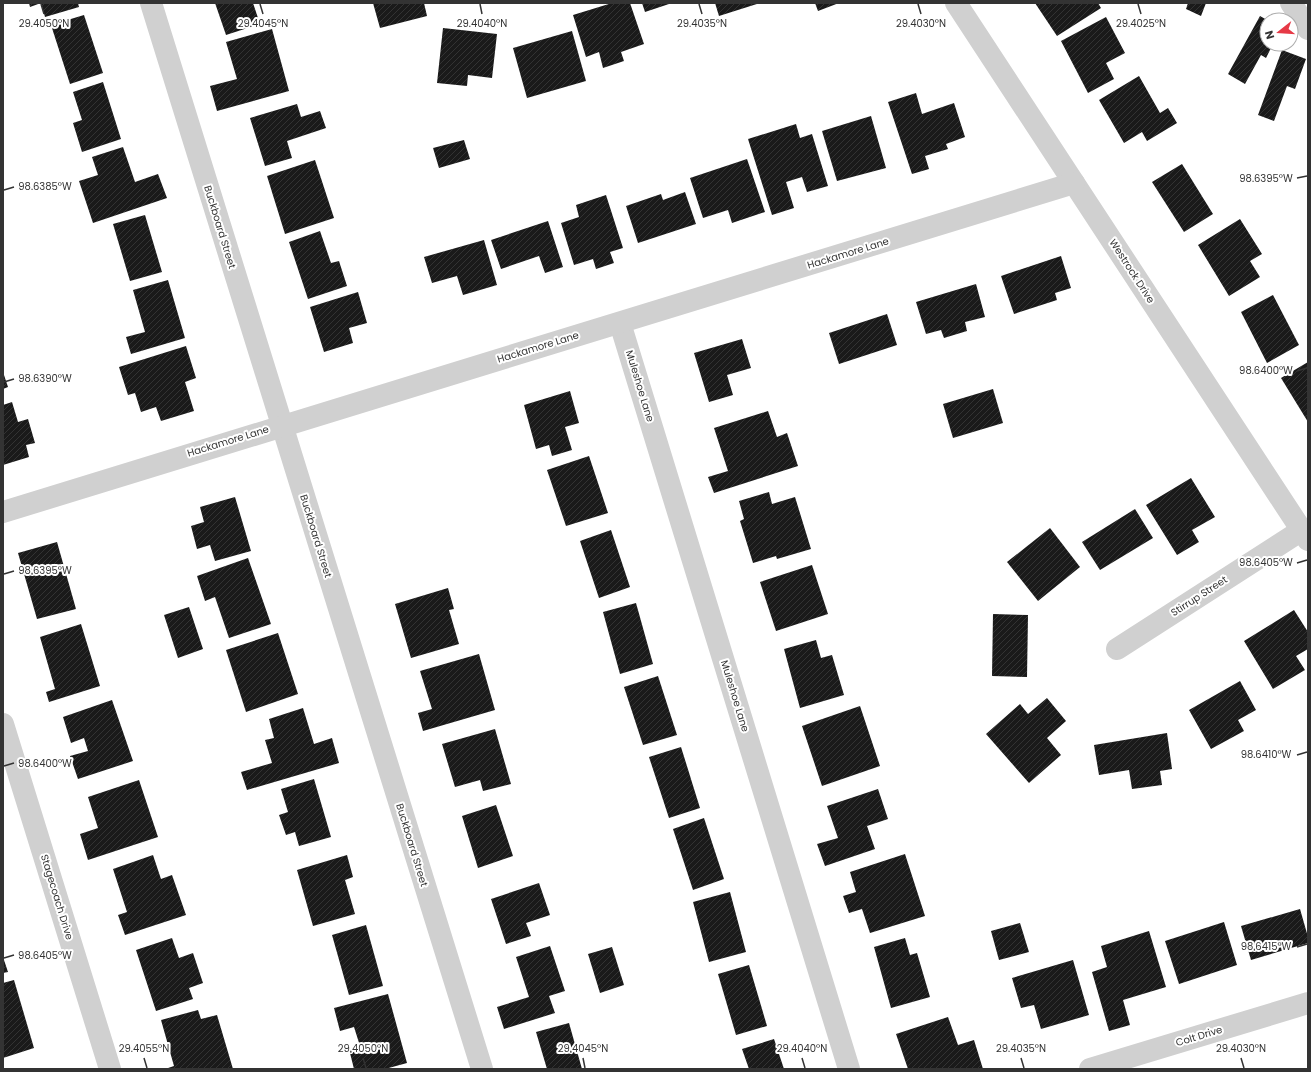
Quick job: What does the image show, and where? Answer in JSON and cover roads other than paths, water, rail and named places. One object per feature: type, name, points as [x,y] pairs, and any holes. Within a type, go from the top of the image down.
[{"type":"street","name":"Buckboard Street","points":[[151,3],[482,1069]]},
{"type":"street","name":"Westrock Drive","points":[[956,3],[1305,535]]},
{"type":"street","points":[[1291,3],[1308,29]]},
{"type":"street","name":"Hackamore Lane","points":[[3,512],[282,424],[620,323],[1074,183]]},
{"type":"street","name":"Muleshoe Lane","points":[[620,323],[849,1069]]},
{"type":"street","name":"Stirrup Street","points":[[1117,649],[1305,535]]},
{"type":"street","name":"Stagecoach Drive","points":[[3,724],[110,1069]]},
{"type":"street","name":"Colt Drive","points":[[1090,1069],[1308,1003]]}]
